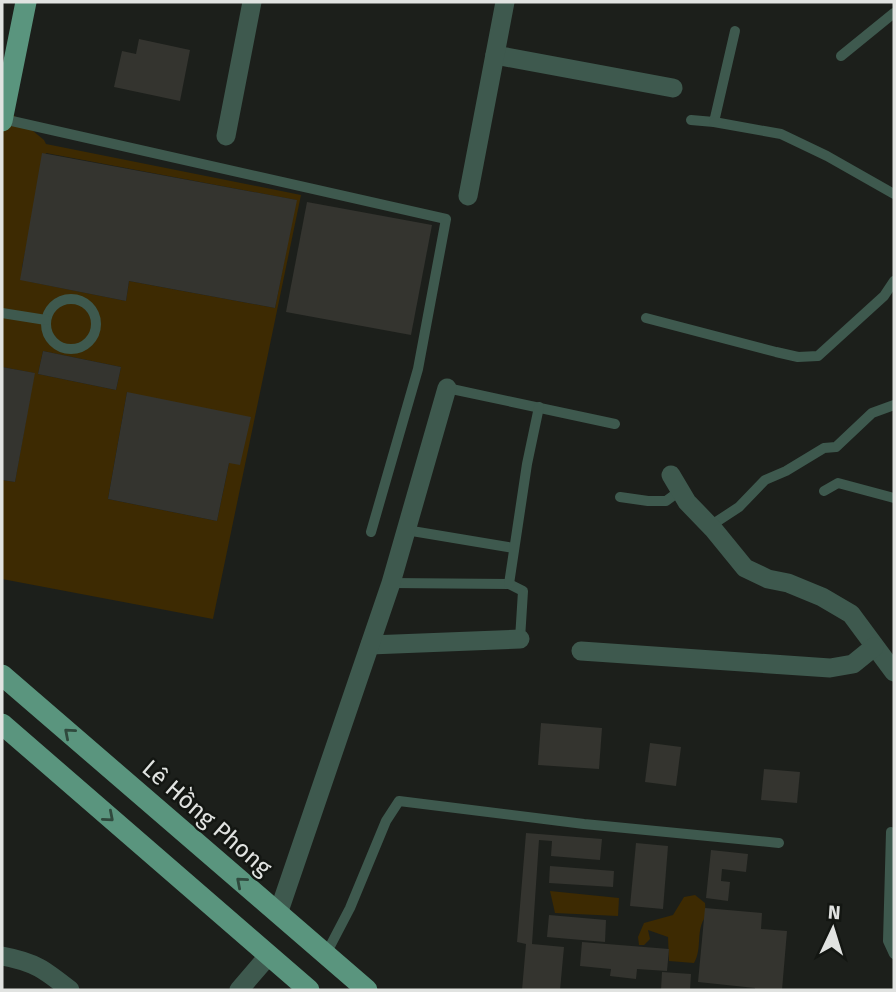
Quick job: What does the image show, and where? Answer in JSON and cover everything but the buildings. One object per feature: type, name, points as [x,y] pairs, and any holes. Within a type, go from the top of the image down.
[{"type":"main road","points":[[3,109],[26,2]]},
{"type":"main road","points":[[2,675],[367,990]]},
{"type":"main road","points":[[2,724],[309,990]]},
{"type":"main road","points":[[269,955],[285,920]]},
{"type":"street","points":[[226,136],[252,2]]},
{"type":"street","points":[[468,196],[505,2]]},
{"type":"street","points":[[495,55],[673,88]]},
{"type":"street","points":[[285,920],[391,583],[447,388]]},
{"type":"street","points":[[676,483],[687,502],[745,568],[768,579],[788,583],[822,597],[851,614],[894,673]]},
{"type":"street","points":[[370,645],[520,639]]},
{"type":"street","points":[[581,651],[830,668],[853,664],[874,647]]},
{"type":"street","points":[[239,990],[269,955]]},
{"type":"street","points":[[2,956],[26,960],[47,971],[70,990]]},
{"type":"lane","points":[[841,56],[894,13]]},
{"type":"lane","points":[[714,122],[736,31]]},
{"type":"lane","points":[[3,109],[446,219],[418,369],[371,532]]},
{"type":"lane","points":[[691,120],[781,134],[827,156],[894,194]]},
{"type":"lane","points":[[646,318],[798,357],[818,356],[884,296],[894,281]]},
{"type":"lane","points":[[76,299],[90,308],[96,324],[90,340],[76,349],[68,349],[60,346],[48,335],[46,320],[48,312],[60,301],[76,299]]},
{"type":"lane","points":[[2,313],[46,320]]},
{"type":"lane","points":[[447,388],[615,424]]},
{"type":"lane","points":[[710,526],[739,507],[765,480],[786,471],[824,448],[836,447],[873,413],[894,405]]},
{"type":"lane","points":[[509,584],[527,464],[539,407]]},
{"type":"lane","points":[[620,497],[666,501],[676,483]]},
{"type":"lane","points":[[824,491],[838,483],[894,498]]},
{"type":"lane","points":[[406,530],[514,548]]},
{"type":"lane","points":[[391,583],[509,584],[523,591],[520,639]]},
{"type":"lane","points":[[325,954],[349,908],[386,821],[398,801],[584,824],[779,843]]},
{"type":"lane","points":[[891,832],[888,941],[894,954]]},
{"type":"shaded area","points":[[2,112],[10,112],[46,144],[301,195],[213,619],[2,579],[2,480],[15,482],[34,373],[2,367]],"holes":[[[46,153],[296,200],[275,308],[129,281],[126,301],[31,282],[22,267]],[[43,351],[121,367],[116,390],[38,374]],[[127,392],[229,463],[217,521],[108,499]]]},
{"type":"shaded area","points":[[550,891],[619,898],[618,916],[555,913]]},
{"type":"shaded area","points":[[695,895],[705,903],[706,916],[701,927],[694,963],[669,961],[668,937],[648,930],[650,939],[644,945],[639,945],[638,937],[644,923],[673,915],[684,897]]}]
